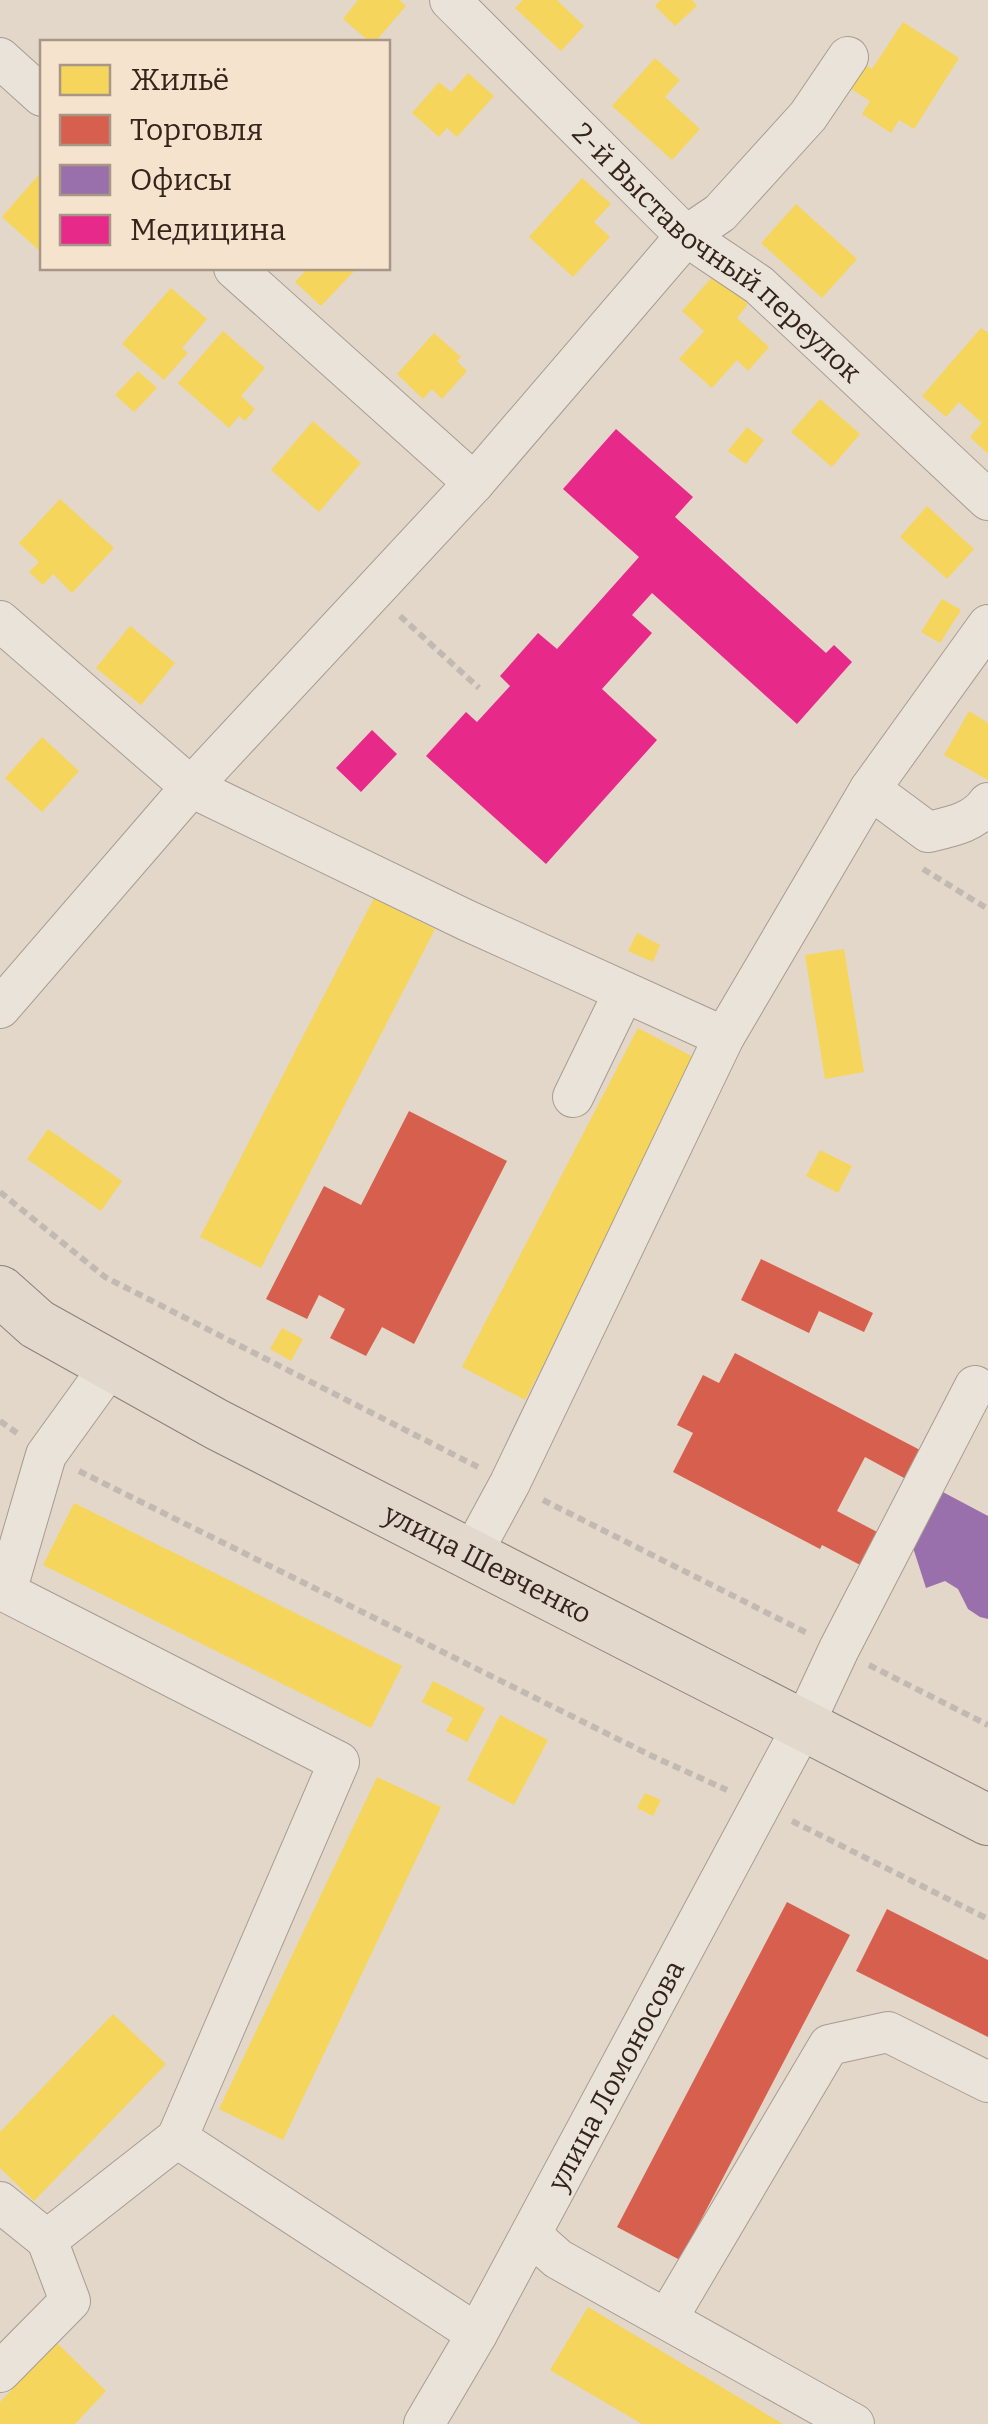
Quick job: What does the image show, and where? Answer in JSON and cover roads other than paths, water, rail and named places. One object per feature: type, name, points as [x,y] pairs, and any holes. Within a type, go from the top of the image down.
[{"type":"main road","name":"улица Шевченко","points":[[0,1291],[37,1324],[216,1424],[988,1820]]},
{"type":"street","name":"2-й Выставочный переулок","points":[[450,0],[686,236],[759,286],[988,500]]},
{"type":"street","points":[[0,1008],[191,787],[474,483],[686,236],[720,212],[808,116],[848,57]]},
{"type":"street","points":[[0,58],[40,94]]},
{"type":"street","points":[[236,270],[474,483]]},
{"type":"street","points":[[0,622],[191,787],[466,920],[724,1038]]},
{"type":"street","points":[[471,1554],[510,1483],[724,1038],[870,788],[988,625]]},
{"type":"street","points":[[870,788],[928,832],[956,826],[980,814],[988,803]]},
{"type":"street","points":[[573,1097],[624,992]]},
{"type":"street","points":[[47,2240],[177,2138],[339,1762],[3,1595],[46,1455],[111,1365]]},
{"type":"street","name":"улица Ломоносова","points":[[424,2424],[477,2334],[804,1724],[838,1649],[975,1386]]},
{"type":"street","points":[[667,2320],[830,2044],[888,2032],[988,2082]]},
{"type":"street","points":[[177,2138],[477,2334]]},
{"type":"street","points":[[0,2202],[47,2240],[70,2301],[0,2372]]},
{"type":"street","points":[[530,2235],[558,2258],[854,2424]]}]
